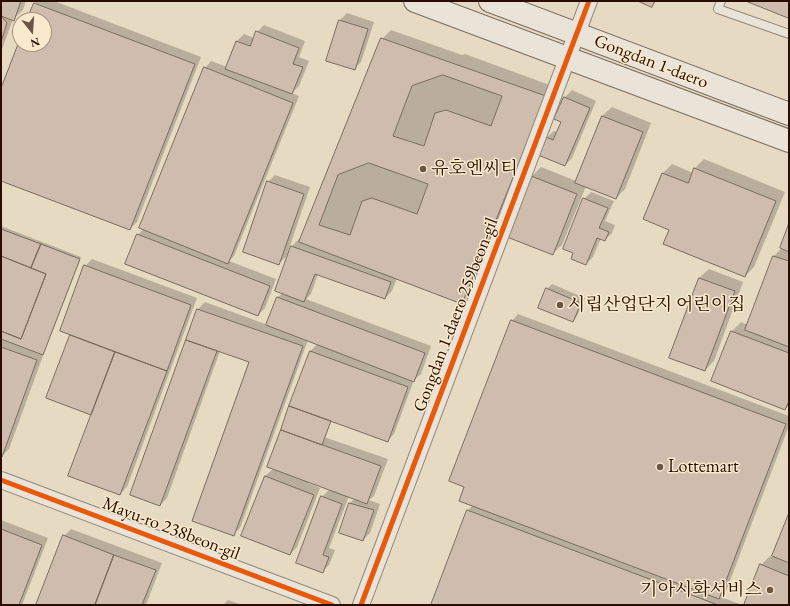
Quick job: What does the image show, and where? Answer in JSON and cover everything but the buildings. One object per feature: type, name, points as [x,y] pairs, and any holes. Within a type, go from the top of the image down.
[{"type":"main road","points":[[415,1],[789,142]]},
{"type":"main road","name":"Gongdan 1-daero","points":[[490,1],[789,114]]},
{"type":"street","name":"Gongdan 1-daero 259beon-gil","points":[[361,605],[589,1]]},
{"type":"street","name":"Mayu-ro 238beon-gil","points":[[1,480],[332,605]]},
{"type":"lane","points":[[721,1],[718,9],[789,34]]},
{"type":"cycle path","points":[[361,605],[589,1]]},
{"type":"cycle path","points":[[1,480],[332,605]]},
{"type":"place","name":"유호엔씨티","points":[[423,169]]},
{"type":"place","name":"시립산업단지 어린이집","points":[[560,305]]},
{"type":"place","name":"Lottemart","points":[[660,467]]},
{"type":"place","name":"기아시화서비스","points":[[770,590]]}]
